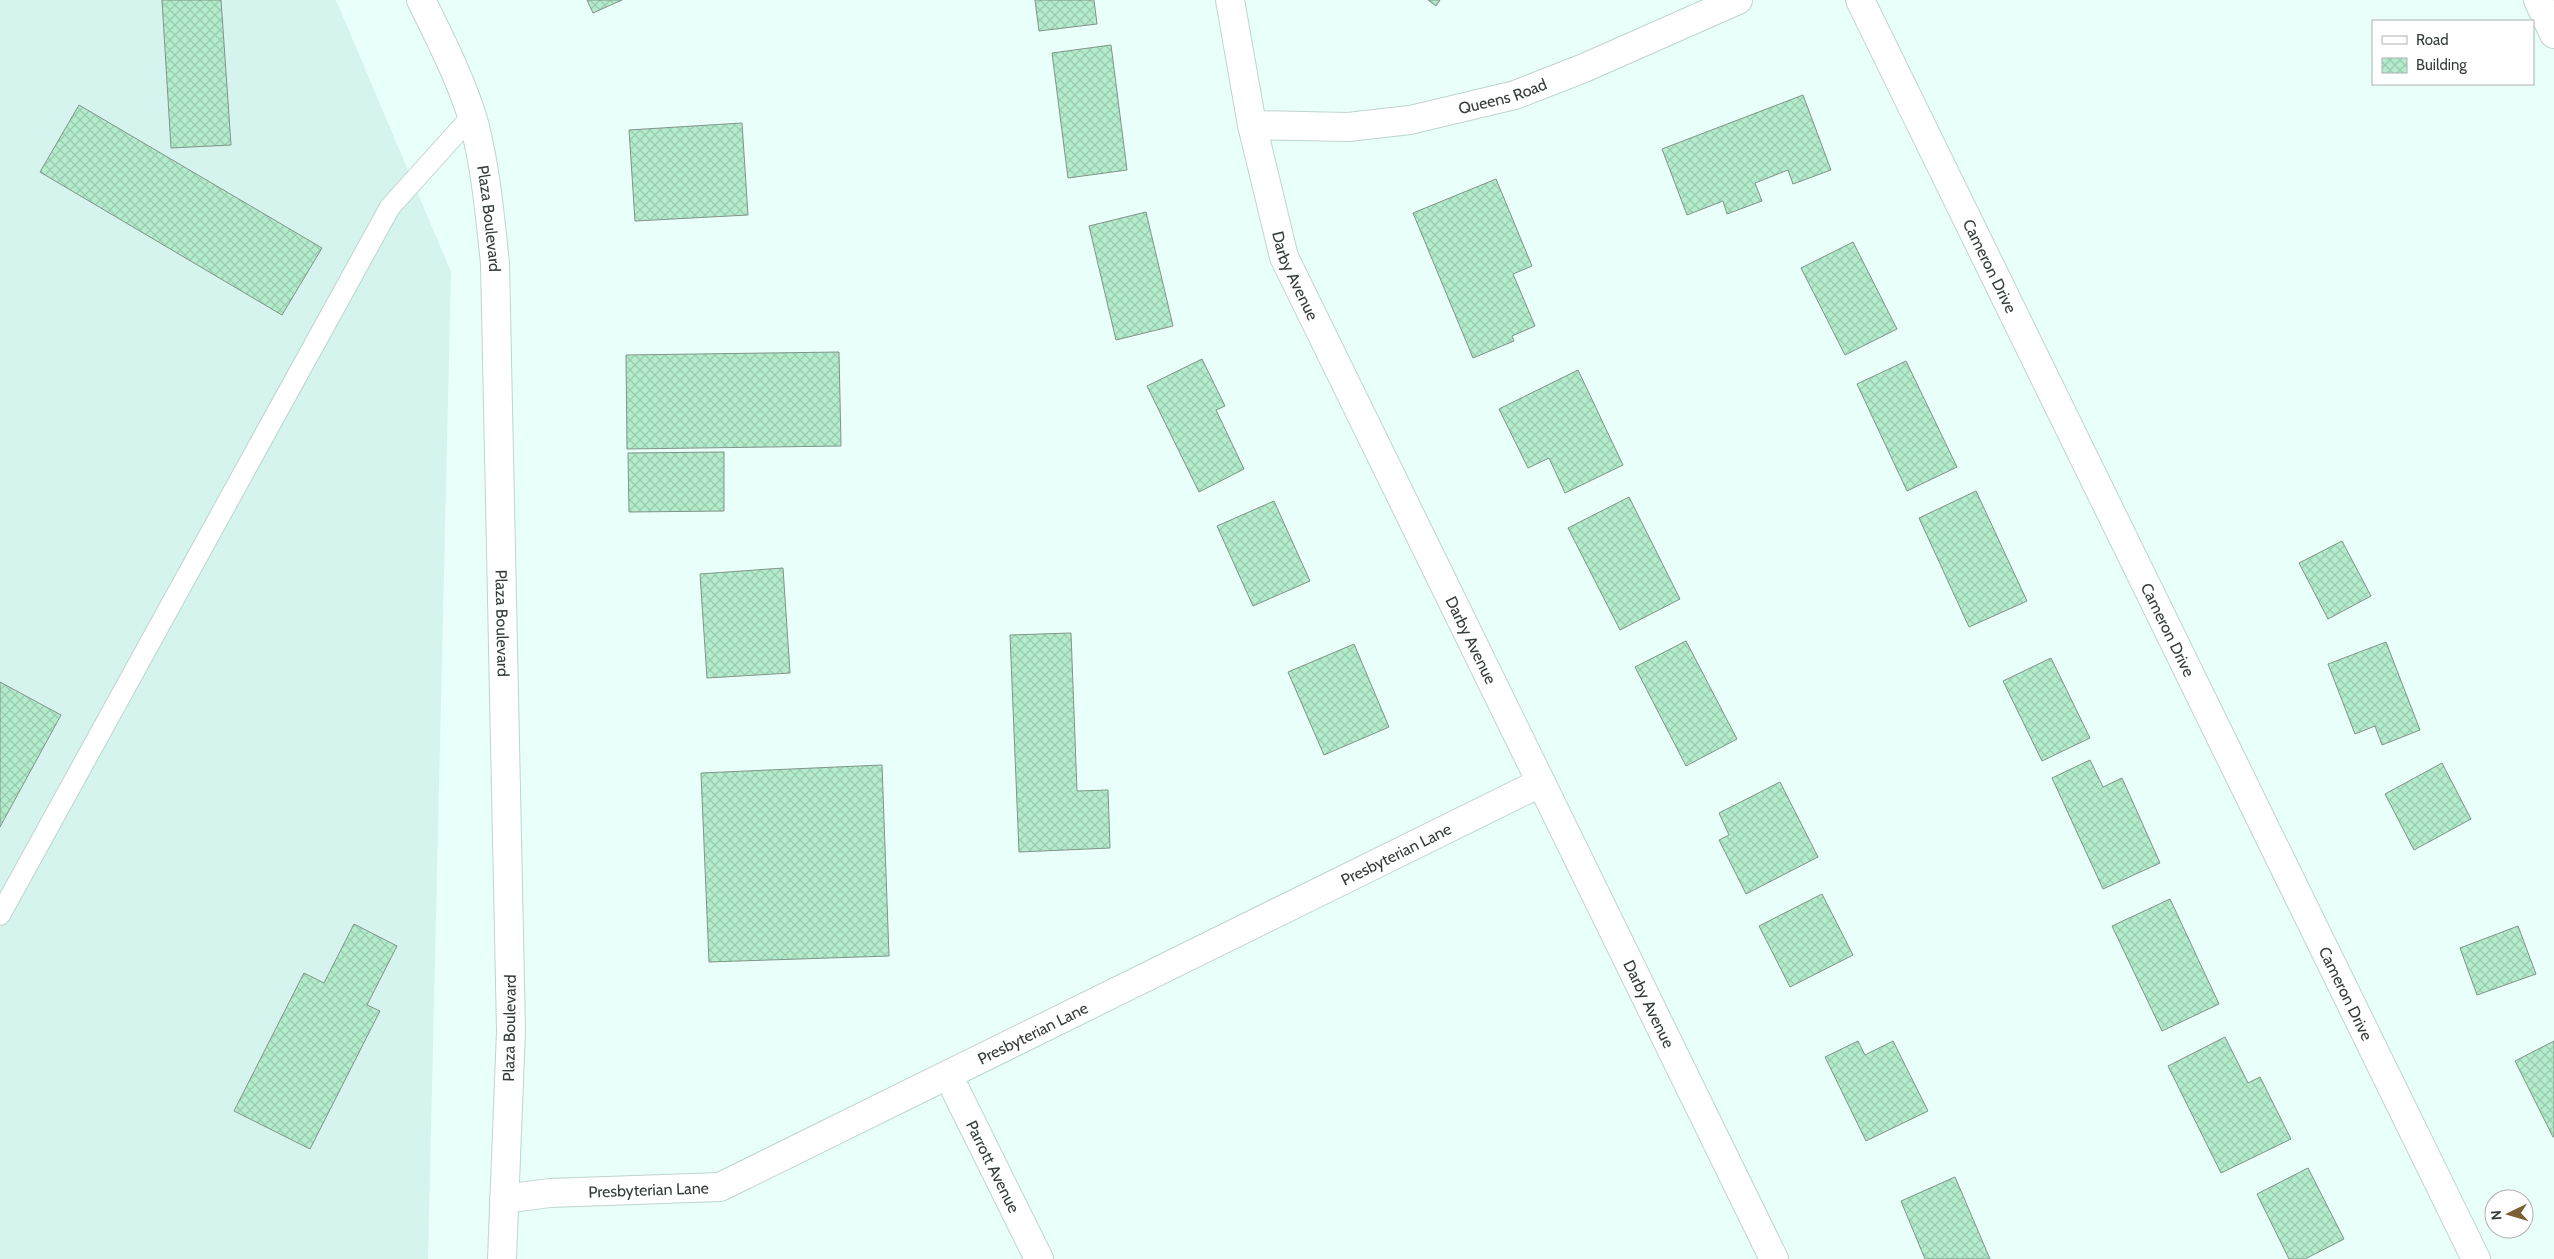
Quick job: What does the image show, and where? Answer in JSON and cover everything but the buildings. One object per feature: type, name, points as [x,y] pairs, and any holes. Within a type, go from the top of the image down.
[{"type":"street","name":"Plaza Boulevard","points":[[421,0],[436,29],[472,116],[485,170],[495,263],[511,1031],[502,1259]]},
{"type":"street","name":"Darby Avenue","points":[[1230,0],[1252,125],[1284,257],[1774,1259]]},
{"type":"street","name":"Queens Road","points":[[1252,125],[1348,127],[1410,120],[1515,95],[1584,68],[1738,0]]},
{"type":"street","name":"Cameron Drive","points":[[1860,0],[2476,1259]]},
{"type":"street","points":[[2538,0],[2554,34]]},
{"type":"street","name":"Presbyterian Lane","points":[[504,1199],[550,1193],[720,1187],[1540,783]]},
{"type":"street","name":"Parrott Avenue","points":[[948,1075],[1039,1259]]},
{"type":"lane","points":[[0,915],[390,207],[472,116]]},
{"type":"shaded area","points":[[0,0],[336,0],[451,272],[428,1259],[0,1259]]}]
